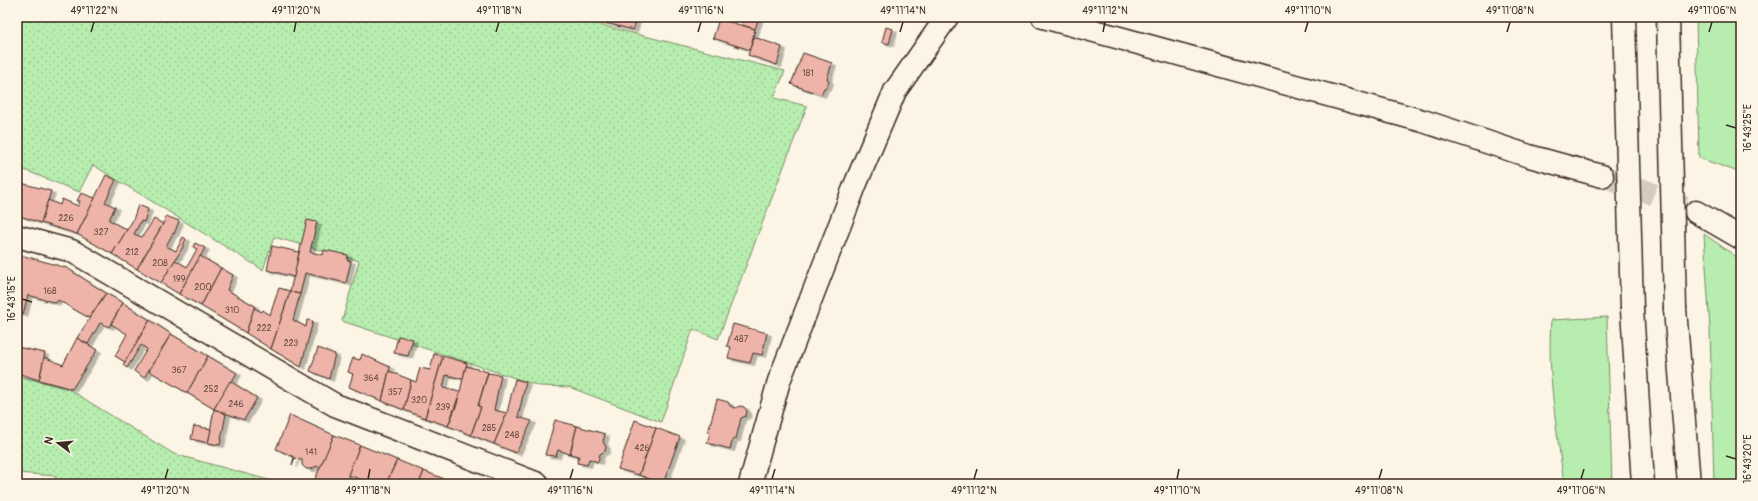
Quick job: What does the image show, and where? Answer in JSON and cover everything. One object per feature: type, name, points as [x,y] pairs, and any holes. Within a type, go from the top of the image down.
[{"type":"main road","points":[[750,484],[779,381],[868,154],[895,91],[947,17]]},
{"type":"main road","points":[[1624,17],[1632,309],[1642,484]]},
{"type":"main road","points":[[1668,17],[1675,309],[1689,484]]},
{"type":"main road","points":[[1050,18],[1423,121],[1529,156],[1602,176]]},
{"type":"main road","points":[[1696,212],[1741,238]]},
{"type":"main road","points":[[17,236],[72,251],[335,405],[538,484]]},
{"type":"green space","points":[[17,17],[568,17],[785,71],[774,98],[807,106],[718,339],[693,329],[661,422],[569,387],[539,386],[342,321],[359,261],[274,237],[263,270],[93,165],[79,192],[17,167]]},
{"type":"green space","points":[[1696,17],[1741,17],[1741,173],[1699,158]]},
{"type":"green space","points":[[1704,234],[1741,260],[1741,484],[1714,484],[1710,330]]},
{"type":"green space","points":[[1607,317],[1612,484],[1564,484],[1550,361],[1551,320]]},
{"type":"green space","points":[[17,376],[65,387],[174,454],[283,484],[54,484],[56,476],[17,473]]},
{"type":"building","points":[[583,17],[637,17],[633,30]]},
{"type":"building","points":[[744,17],[759,17],[755,29],[742,25]]},
{"type":"building","points":[[719,19],[755,29],[750,50],[713,38]]},
{"type":"building","points":[[886,27],[893,29],[889,44],[882,42]]},
{"type":"building","points":[[754,37],[782,47],[777,65],[748,55]]},
{"type":"building","points":[[803,53],[832,63],[827,79],[829,81],[827,87],[824,88],[821,95],[791,84]]},
{"type":"building","points":[[106,175],[116,180],[105,202],[115,207],[109,220],[127,230],[112,254],[77,234]]},
{"type":"building","points":[[17,182],[51,191],[41,223],[17,215]]},
{"type":"building","points":[[81,193],[95,198],[77,234],[41,223],[48,200],[60,205],[62,199],[78,206],[80,201],[77,201]]},
{"type":"building","points":[[138,205],[148,209],[144,222],[141,221],[134,234],[142,237],[154,219],[163,224],[137,269],[112,254],[133,220]]},
{"type":"building","points":[[166,216],[179,221],[174,234],[173,233],[166,246],[176,251],[183,237],[186,239],[182,249],[161,283],[137,269],[163,224]]},
{"type":"building","points":[[307,220],[317,222],[310,252],[323,255],[324,250],[348,255],[347,260],[351,261],[346,283],[305,273],[300,294],[290,291]]},
{"type":"building","points":[[195,243],[205,248],[179,294],[161,283],[175,260],[187,267],[197,249],[193,247]]},
{"type":"building","points":[[272,246],[299,252],[294,277],[267,270]]},
{"type":"building","points":[[17,254],[67,268],[106,293],[89,318],[58,300],[56,303],[28,295],[23,314],[17,313]]},
{"type":"building","points":[[200,256],[221,268],[201,306],[179,294]]},
{"type":"building","points":[[221,268],[233,275],[227,290],[255,306],[246,333],[201,306]]},
{"type":"building","points":[[279,288],[290,292],[271,349],[246,333],[254,308],[262,312],[263,310],[270,315]]},
{"type":"building","points":[[290,292],[300,294],[293,320],[306,327],[307,320],[313,321],[301,367],[271,349]]},
{"type":"building","points":[[106,293],[123,303],[109,327],[100,323],[88,344],[77,338]]},
{"type":"building","points":[[123,303],[150,320],[125,362],[115,356],[127,334],[111,324]]},
{"type":"building","points":[[150,320],[171,334],[144,378],[134,371],[147,349],[141,345],[127,368],[123,365]]},
{"type":"building","points":[[733,324],[767,333],[762,355],[753,353],[750,363],[728,358],[731,347],[727,346]]},
{"type":"building","points":[[171,334],[208,356],[187,393],[149,371]]},
{"type":"building","points":[[398,336],[413,339],[408,356],[394,353]]},
{"type":"building","points":[[77,338],[97,350],[72,389],[39,380],[44,357],[63,365]]},
{"type":"building","points":[[17,347],[45,353],[39,380],[17,373]]},
{"type":"building","points":[[318,348],[335,354],[329,379],[310,371]]},
{"type":"building","points":[[362,354],[390,367],[382,401],[349,387],[353,374],[348,372],[353,358],[360,360]]},
{"type":"building","points":[[434,354],[443,356],[425,418],[404,410],[411,380],[416,382],[420,368],[430,370]]},
{"type":"building","points":[[208,356],[237,373],[214,409],[187,393]]},
{"type":"building","points":[[443,356],[467,363],[463,379],[446,375],[443,388],[460,392],[448,426],[425,418]]},
{"type":"building","points":[[466,366],[488,372],[478,406],[481,407],[471,435],[448,426],[457,404]]},
{"type":"building","points":[[389,371],[411,380],[404,410],[382,401]]},
{"type":"building","points":[[488,373],[501,375],[494,410],[507,413],[494,444],[471,435],[481,407],[478,406]]},
{"type":"building","points":[[515,379],[526,382],[518,417],[532,421],[516,453],[494,444],[507,413]]},
{"type":"building","points":[[230,381],[257,398],[244,420],[214,409]]},
{"type":"building","points":[[717,399],[728,402],[730,406],[735,408],[740,406],[744,407],[747,411],[746,416],[741,418],[736,439],[733,439],[730,449],[707,443],[710,433],[708,432]]},
{"type":"building","points":[[214,409],[226,414],[220,445],[208,443]]},
{"type":"building","points":[[290,415],[334,435],[321,468],[316,466],[312,469],[306,469],[302,465],[302,460],[295,458],[292,465],[294,457],[276,449]]},
{"type":"building","points":[[555,420],[577,426],[570,454],[558,450],[556,456],[545,455]]},
{"type":"building","points":[[635,420],[656,428],[639,475],[618,469]]},
{"type":"building","points":[[194,426],[211,429],[208,443],[191,439]]},
{"type":"building","points":[[577,426],[605,434],[603,442],[606,447],[605,451],[600,454],[598,462],[589,459],[587,465],[577,463],[579,456],[570,454]]},
{"type":"building","points":[[656,428],[680,437],[663,484],[639,475]]},
{"type":"building","points":[[334,435],[360,445],[345,484],[313,484]]},
{"type":"building","points":[[360,445],[397,460],[386,484],[373,484],[348,475]]},
{"type":"building","points":[[397,460],[424,471],[419,484],[386,484]]},
{"type":"building","points":[[424,471],[452,482],[451,484],[419,484]]},
{"type":"tunnel","points":[[1602,176],[1646,191],[1696,212]]}]
